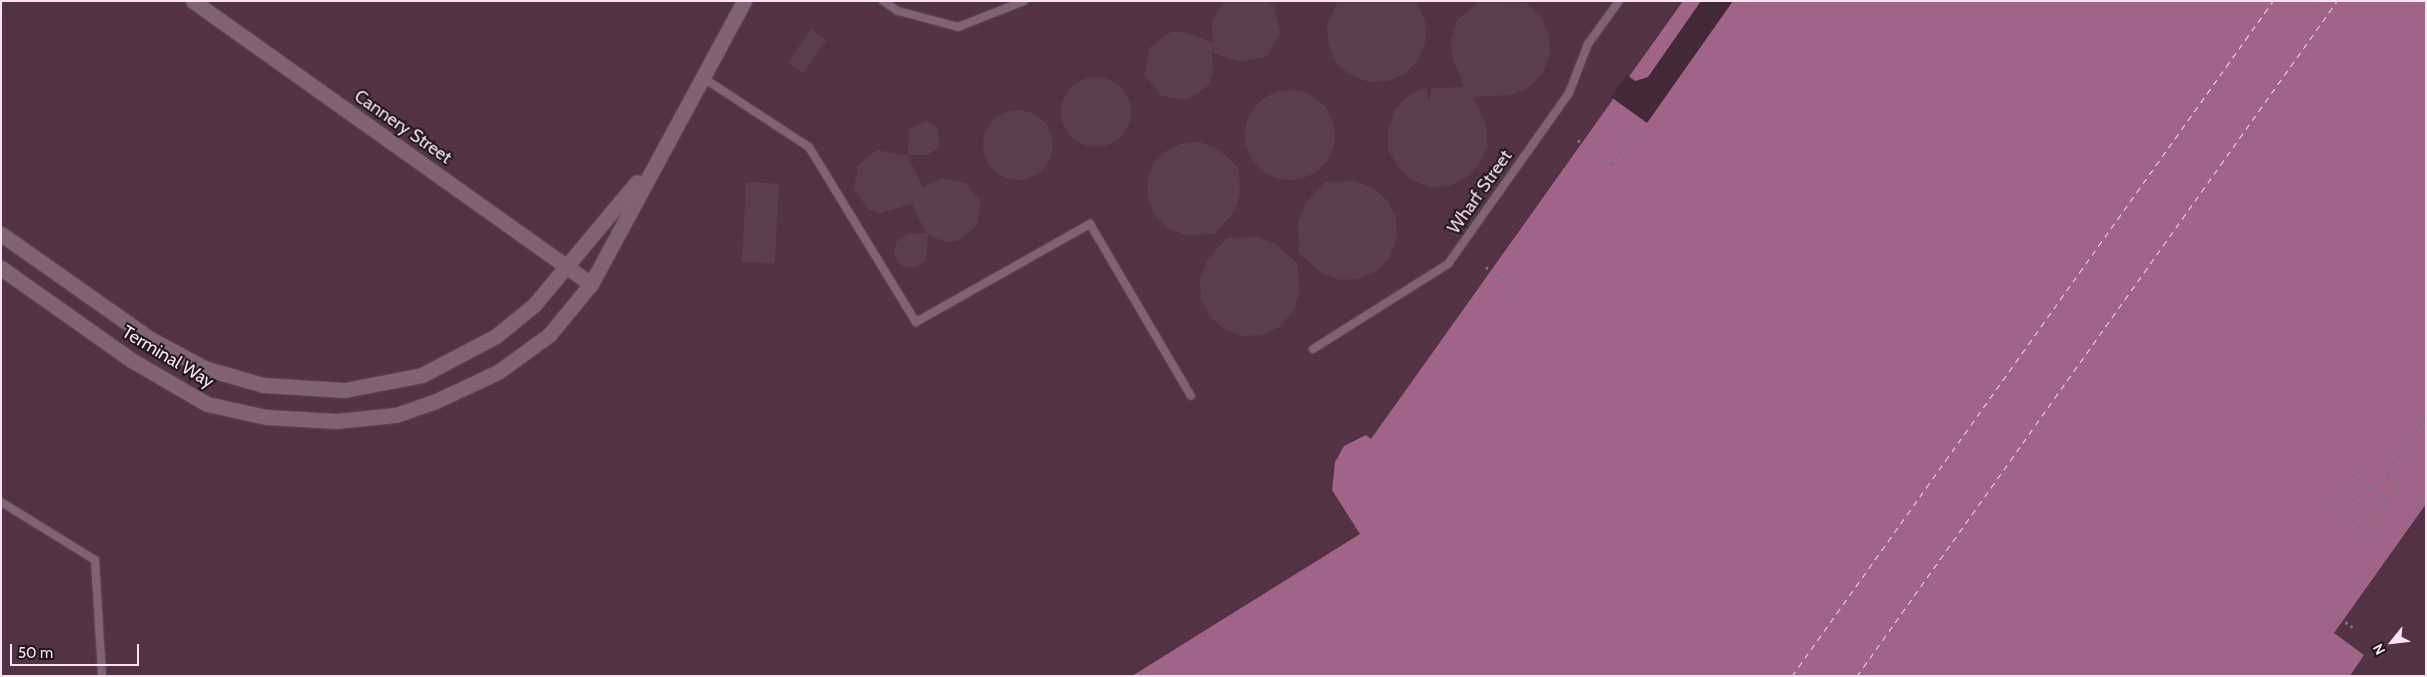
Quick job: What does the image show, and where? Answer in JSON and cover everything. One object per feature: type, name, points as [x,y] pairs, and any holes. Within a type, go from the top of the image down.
[{"type":"main road","name":"Cannery Street","points":[[193,1],[591,284]]},
{"type":"main road","points":[[656,158],[744,1]]},
{"type":"main road","name":"Terminal Way","points":[[1,234],[179,356],[235,379],[304,390],[374,387],[444,366],[510,326],[568,268],[656,158]]},
{"type":"main road","name":"Terminal Way","points":[[1,268],[133,361],[200,400],[295,420],[396,415],[470,387],[498,372],[549,335],[591,284],[656,158]]},
{"type":"lane","points":[[883,1],[898,11],[958,27],[1024,1]]},
{"type":"lane","name":"Wharf Street","points":[[1313,349],[1448,264],[1569,93],[1588,44],[1619,1]]},
{"type":"lane","points":[[702,77],[809,147],[916,322],[1090,224],[1190,396]]},
{"type":"lane","points":[[1,502],[95,560],[102,676]]},
{"type":"path","points":[[1578,140],[1612,164],[1642,119]]},
{"type":"path","points":[[1486,267],[1523,294]]},
{"type":"path","points":[[2332,506],[2369,532],[2400,484],[2386,474],[2426,417]]},
{"type":"path","points":[[2352,474],[2390,500]]},
{"type":"path","points":[[2342,491],[2379,517]]},
{"type":"path","points":[[2324,607],[2354,628]]},
{"type":"shaded area","points":[[1,1],[2426,1],[2426,676],[1,676]]},
{"type":"shaded area","points":[[1683,1],[2426,1],[2426,504],[2334,633],[2364,655],[2350,676],[1132,676],[1360,534],[1332,490],[1335,462],[1344,446],[1366,435],[1371,439]]},
{"type":"pier","points":[[1701,1],[1733,1],[1647,123],[1611,97],[1627,75],[1635,81],[1648,77]]},
{"type":"building","points":[[1224,1],[1268,1],[1274,7],[1281,33],[1267,56],[1241,62],[1213,53],[1212,22]]},
{"type":"building","points":[[1338,1],[1416,1],[1425,21],[1426,40],[1419,59],[1406,73],[1388,81],[1369,82],[1350,75],[1336,62],[1328,44],[1327,25]]},
{"type":"building","points":[[1480,1],[1526,3],[1541,16],[1549,34],[1550,54],[1543,72],[1530,87],[1512,95],[1473,97],[1486,125],[1487,145],[1480,163],[1467,177],[1449,186],[1430,187],[1411,180],[1397,166],[1388,149],[1388,129],[1394,111],[1407,96],[1427,87],[1428,103],[1433,88],[1465,87],[1452,58],[1451,39],[1457,20]]},
{"type":"building","points":[[811,29],[827,40],[803,73],[787,63]]},
{"type":"building","points":[[1171,32],[1184,32],[1212,42],[1213,72],[1209,85],[1187,100],[1161,96],[1145,75],[1149,48]]},
{"type":"building","points":[[1096,77],[1115,83],[1125,93],[1131,112],[1125,131],[1115,141],[1096,147],[1077,141],[1067,131],[1061,112],[1067,93],[1077,83]]},
{"type":"building","points":[[1290,90],[1307,93],[1322,103],[1332,118],[1335,135],[1332,152],[1322,167],[1307,177],[1290,180],[1273,177],[1258,167],[1248,152],[1245,135],[1248,118],[1258,103],[1273,93]]},
{"type":"building","points":[[1018,110],[1037,116],[1047,126],[1053,145],[1047,164],[1037,174],[1018,180],[999,174],[989,164],[983,145],[989,126],[999,116]]},
{"type":"building","points":[[926,121],[938,128],[939,147],[928,155],[908,155],[909,129]]},
{"type":"building","points":[[1200,142],[1218,149],[1239,168],[1240,196],[1233,213],[1215,234],[1186,235],[1169,229],[1156,216],[1148,200],[1147,181],[1153,164],[1166,151],[1182,143]]},
{"type":"building","points":[[877,150],[908,156],[923,187],[942,178],[966,183],[981,202],[977,226],[957,241],[945,242],[928,235],[926,260],[915,268],[902,266],[894,255],[896,242],[907,234],[926,233],[912,204],[880,213],[868,209],[854,189],[858,165]]},
{"type":"building","points":[[1355,181],[1373,188],[1388,201],[1396,219],[1397,238],[1390,257],[1377,271],[1359,279],[1340,280],[1321,273],[1299,253],[1298,223],[1304,205],[1325,182]]},
{"type":"building","points":[[746,182],[779,184],[775,264],[742,262]]},
{"type":"building","points":[[1257,237],[1276,244],[1298,264],[1299,294],[1292,313],[1279,327],[1262,335],[1242,336],[1224,329],[1209,316],[1201,298],[1200,279],[1207,260],[1227,238]]},
{"type":"ferry route","points":[[1792,676],[2273,1]]},
{"type":"ferry route","points":[[1857,676],[2337,1]]}]
